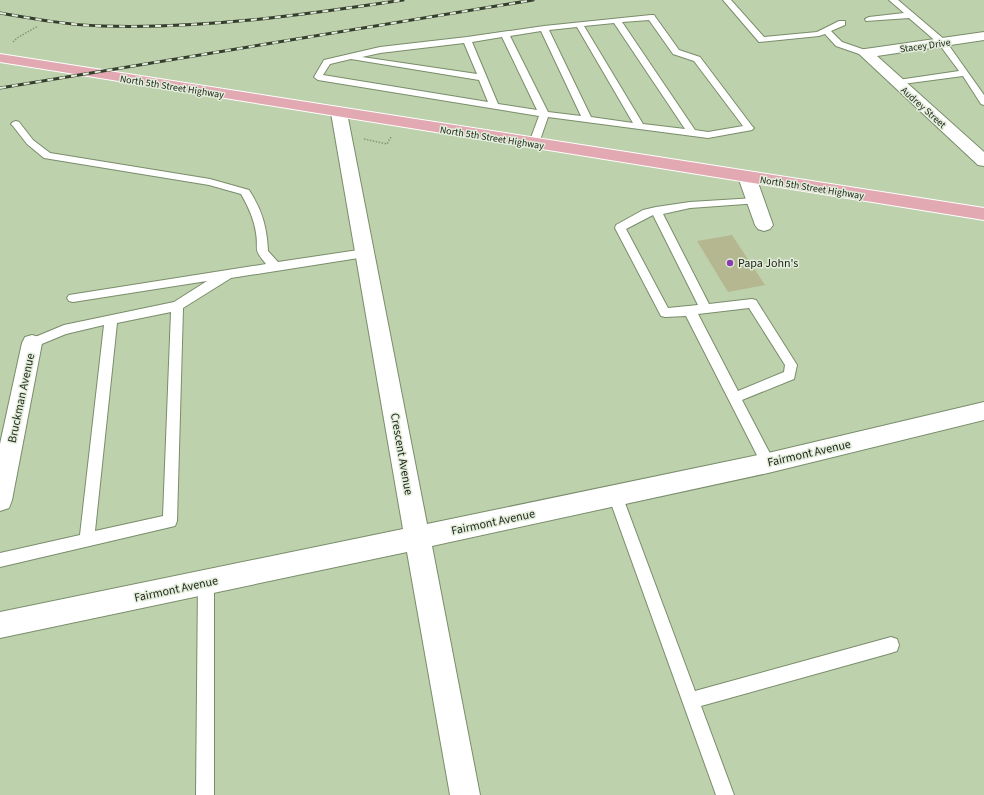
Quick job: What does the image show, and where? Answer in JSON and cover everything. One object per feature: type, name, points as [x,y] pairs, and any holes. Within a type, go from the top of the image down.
[{"type":"main road","name":"North 5th Street Highway","points":[[5,53],[339,113],[984,214]]},
{"type":"street","name":"Stacey Drive","points":[[865,53],[984,36]]},
{"type":"street","name":"Audrey Street","points":[[865,53],[984,161]]},
{"type":"street","name":"Crescent Avenue","points":[[339,113],[465,795]]},
{"type":"street","points":[[747,177],[764,225]]},
{"type":"street","name":"Bruckman Avenue","points":[[0,500],[32,343]]},
{"type":"street","name":"Fairmont Avenue","points":[[0,625],[768,463],[984,411]]},
{"type":"lane","points":[[727,0],[762,40],[819,34],[842,23]]},
{"type":"lane","points":[[893,0],[942,42],[984,102]]},
{"type":"lane","points":[[869,19],[910,15]]},
{"type":"lane","points":[[651,17],[676,52],[697,59],[749,128],[708,135],[544,114],[318,77],[327,62],[380,50],[467,40],[544,28],[617,21],[651,17]]},
{"type":"lane","points":[[617,21],[692,133]]},
{"type":"lane","points":[[579,24],[640,126]]},
{"type":"lane","points":[[544,28],[588,120]]},
{"type":"lane","points":[[826,31],[839,44],[865,53]]},
{"type":"lane","points":[[505,34],[544,114],[534,143]]},
{"type":"lane","points":[[467,40],[494,106]]},
{"type":"lane","points":[[347,57],[483,78]]},
{"type":"lane","points":[[898,83],[965,73]]},
{"type":"lane","points":[[16,124],[30,142],[47,156],[210,182],[244,192],[254,208],[262,233],[262,252],[275,267]]},
{"type":"lane","points":[[734,398],[790,375],[791,365],[752,303],[665,313],[620,228],[646,213],[656,211],[690,205],[755,201]]},
{"type":"lane","points":[[656,211],[706,308]]},
{"type":"lane","points":[[73,298],[365,253]]},
{"type":"lane","points":[[32,343],[64,330],[176,306],[228,274]]},
{"type":"lane","points":[[0,560],[170,521],[176,306]]},
{"type":"lane","points":[[690,311],[768,463]]},
{"type":"lane","points":[[87,540],[111,319]]},
{"type":"lane","points":[[615,495],[725,795]]},
{"type":"lane","points":[[205,795],[206,582]]},
{"type":"lane","points":[[690,701],[891,645]]},
{"type":"path","points":[[5,53],[16,38],[38,26]]},
{"type":"building","name":"Papa John's","points":[[732,235],[765,285],[728,292],[697,241]]},
{"type":"railway","points":[[0,13],[51,21],[102,26],[178,25],[290,16],[403,0]]},
{"type":"railway","points":[[0,88],[533,0]]},
{"type":"place","name":"Papa John's","points":[[730,263]]}]
